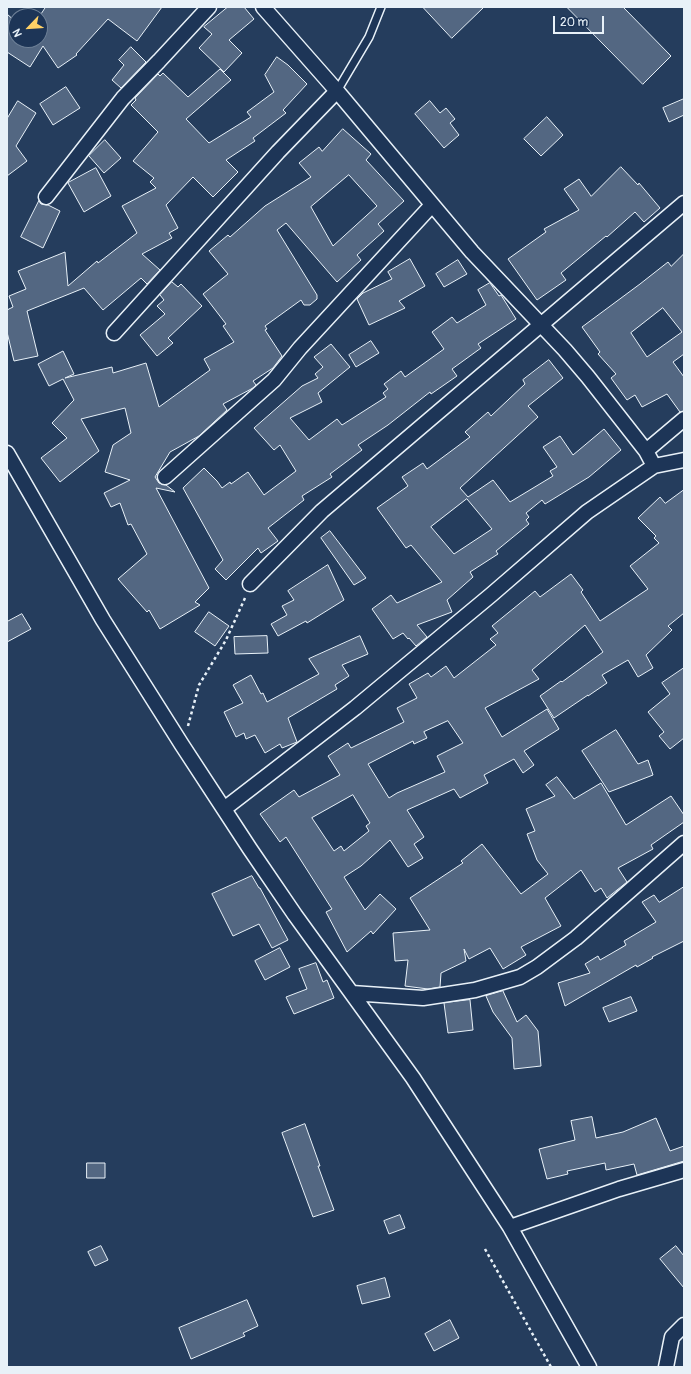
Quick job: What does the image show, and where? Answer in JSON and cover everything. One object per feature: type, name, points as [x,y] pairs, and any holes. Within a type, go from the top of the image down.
[{"type":"street","points":[[46,197],[123,98],[160,61],[209,7]]},
{"type":"street","points":[[263,7],[337,91],[472,252],[541,324],[588,377],[646,450],[654,466]]},
{"type":"street","points":[[114,333],[278,152],[337,91]]},
{"type":"street","points":[[250,584],[322,511],[684,203]]},
{"type":"street","points":[[165,477],[274,380],[300,348],[432,205]]},
{"type":"street","points":[[646,450],[684,419]]},
{"type":"street","points":[[7,453],[103,620],[182,745],[291,909],[413,1078],[510,1227],[589,1367]]},
{"type":"street","points":[[224,809],[355,708],[492,595],[587,512],[654,466],[684,460]]},
{"type":"street","points":[[352,993],[423,998],[475,990],[520,977],[576,938],[684,843]]},
{"type":"street","points":[[510,1227],[619,1189],[684,1170]]},
{"type":"street","points":[[666,1367],[672,1337],[684,1325]]},
{"type":"lane","points":[[337,91],[369,36],[381,7]]},
{"type":"path","points":[[182,745],[199,685],[226,640],[250,584]]},
{"type":"path","points":[[485,1249],[551,1367]]},
{"type":"building","points":[[162,7],[137,41],[108,19],[76,54],[77,55],[58,68],[44,48],[48,48],[48,8],[45,8]]},
{"type":"building","points":[[228,7],[244,7],[254,19],[229,40],[242,53],[224,72],[199,48],[212,34],[204,27]]},
{"type":"building","points":[[423,7],[484,7],[452,38]]},
{"type":"building","points":[[567,7],[623,7],[671,56],[643,84]]},
{"type":"building","points":[[7,14],[8,48],[42,48],[30,67],[7,52]]},
{"type":"building","points":[[131,47],[146,62],[121,88],[112,80],[124,65],[119,60]]},
{"type":"building","points":[[277,57],[288,65],[307,84],[283,110],[286,113],[253,138],[255,141],[226,160],[238,172],[213,197],[193,177],[166,205],[178,228],[169,233],[172,238],[142,254],[160,270],[147,284],[141,278],[103,310],[84,288],[27,311],[38,356],[14,361],[7,332],[7,310],[13,307],[9,296],[26,289],[18,271],[65,252],[68,286],[97,261],[98,263],[137,233],[122,206],[156,188],[150,182],[154,178],[133,161],[158,132],[131,105],[136,100],[135,98],[158,74],[160,76],[163,73],[188,97],[220,69],[231,80],[186,119],[209,143],[251,117],[247,112],[274,92],[265,75]]},
{"type":"building","points":[[66,87],[80,108],[53,125],[40,104]]},
{"type":"building","points":[[684,99],[684,115],[669,122],[663,108]]},
{"type":"building","points":[[18,101],[36,113],[16,146],[27,161],[7,176],[7,119]]},
{"type":"building","points":[[430,101],[440,113],[446,108],[455,119],[450,123],[459,135],[444,148],[415,114]]},
{"type":"building","points":[[547,117],[563,135],[541,156],[524,139]]},
{"type":"building","points":[[343,129],[371,154],[366,160],[404,201],[378,224],[384,231],[357,255],[361,260],[337,282],[286,223],[277,230],[317,295],[317,299],[310,305],[304,305],[301,300],[265,326],[267,329],[265,330],[282,356],[273,368],[253,381],[256,385],[253,388],[223,404],[227,410],[199,436],[170,452],[155,477],[159,483],[166,485],[175,492],[156,488],[209,588],[195,602],[200,605],[160,629],[149,610],[147,612],[118,579],[147,554],[131,524],[128,525],[120,503],[111,507],[104,493],[130,480],[105,472],[113,445],[131,433],[125,408],[81,419],[99,451],[60,482],[41,458],[67,438],[52,423],[74,400],[63,379],[49,386],[38,364],[63,351],[74,374],[65,378],[112,367],[113,373],[146,363],[159,407],[210,370],[204,359],[234,342],[223,326],[226,324],[203,294],[228,274],[209,251],[228,235],[230,237],[265,206],[311,177],[299,163],[319,147],[322,151]],"holes":[[[349,175],[377,206],[333,246],[311,207]]]},
{"type":"building","points":[[105,140],[121,158],[104,173],[89,156]]},
{"type":"building","points":[[621,167],[638,185],[639,183],[660,208],[644,222],[635,212],[607,237],[606,236],[561,273],[566,280],[537,300],[508,259],[546,232],[544,229],[579,210],[564,189],[579,179],[591,196]]},
{"type":"building","points":[[96,168],[111,196],[84,212],[68,183]]},
{"type":"building","points":[[39,201],[41,204],[48,205],[60,211],[43,248],[21,237]]},
{"type":"building","points":[[684,254],[684,354],[673,362],[684,377],[684,411],[680,412],[667,394],[642,407],[635,395],[627,400],[611,378],[616,374],[598,354],[600,352],[582,327],[668,262],[671,266]],"holes":[[[663,308],[682,332],[647,357],[631,333]]]},
{"type":"building","points":[[410,259],[425,286],[399,301],[405,308],[369,325],[357,299],[363,293],[392,279],[388,272]]},
{"type":"building","points":[[458,260],[467,274],[444,287],[436,274]]},
{"type":"building","points":[[172,282],[178,287],[181,284],[202,306],[168,338],[173,343],[157,356],[140,335],[165,314],[157,306],[164,300],[160,295]]},
{"type":"building","points":[[490,283],[499,296],[501,295],[516,319],[478,344],[481,348],[452,369],[457,376],[431,394],[430,392],[388,425],[358,445],[362,450],[330,474],[332,477],[302,496],[304,500],[268,528],[278,541],[261,553],[258,548],[226,580],[215,569],[223,560],[183,488],[204,468],[222,488],[230,482],[231,484],[248,472],[264,495],[296,471],[280,445],[274,450],[254,428],[302,386],[318,378],[315,374],[323,367],[314,357],[331,344],[350,367],[318,393],[322,402],[290,418],[309,440],[337,419],[342,425],[386,397],[383,393],[388,389],[384,384],[401,371],[405,377],[444,349],[432,332],[452,317],[457,323],[486,305],[478,290]]},
{"type":"building","points":[[371,341],[379,353],[356,367],[349,355]]},
{"type":"building","points":[[549,360],[563,378],[528,406],[538,417],[460,488],[468,497],[493,480],[510,502],[553,476],[550,471],[557,467],[543,447],[560,436],[573,455],[604,429],[621,450],[589,477],[545,504],[542,500],[526,513],[529,517],[526,520],[529,524],[496,551],[498,554],[470,572],[473,577],[447,600],[452,612],[417,625],[427,637],[416,646],[403,633],[393,639],[372,609],[391,595],[397,603],[442,582],[411,545],[406,548],[377,508],[408,486],[402,477],[423,463],[427,469],[470,437],[465,432],[488,412],[491,416],[525,384],[523,380]],"holes":[[[467,499],[492,529],[454,554],[431,527]]]},
{"type":"building","points":[[684,490],[684,613],[668,626],[672,630],[646,655],[653,668],[638,677],[628,660],[602,675],[607,683],[554,718],[540,696],[603,652],[585,625],[532,670],[539,679],[485,708],[502,737],[547,709],[559,729],[524,751],[534,765],[523,773],[514,759],[484,775],[488,783],[460,798],[454,789],[407,810],[424,837],[414,844],[423,858],[408,867],[390,840],[361,866],[344,877],[365,910],[380,894],[396,909],[373,934],[371,931],[347,952],[326,912],[332,909],[286,837],[280,842],[260,814],[294,790],[299,797],[340,775],[328,756],[348,743],[351,748],[404,722],[397,708],[417,698],[409,684],[428,673],[431,677],[446,666],[454,678],[496,645],[490,639],[498,633],[492,626],[535,591],[540,597],[571,574],[583,590],[581,592],[600,621],[648,589],[630,566],[659,543],[654,538],[656,536],[638,518],[660,497],[665,503]],"holes":[[[448,721],[463,743],[437,756],[445,772],[389,798],[368,764],[413,741],[414,744],[427,738],[424,732]],[[353,795],[370,823],[366,826],[369,831],[344,851],[341,846],[334,851],[312,818]]]},
{"type":"building","points":[[330,531],[366,578],[354,585],[321,538]]},
{"type":"building","points":[[328,565],[344,600],[307,623],[306,621],[278,636],[271,624],[287,615],[282,606],[294,600],[288,591]]},
{"type":"building","points":[[209,612],[229,626],[215,646],[195,632]]},
{"type":"building","points":[[22,614],[31,629],[7,642],[7,622]]},
{"type":"building","points":[[267,636],[268,653],[235,654],[234,637]]},
{"type":"building","points":[[360,636],[368,654],[342,665],[349,676],[335,685],[337,689],[288,718],[297,742],[282,748],[280,744],[265,753],[255,735],[246,739],[244,733],[236,737],[224,712],[243,703],[233,685],[251,675],[267,702],[319,674],[309,659]]},
{"type":"building","points":[[684,668],[684,738],[670,749],[659,736],[664,732],[648,712],[670,694],[662,683]]},
{"type":"building","points":[[616,730],[638,764],[648,760],[653,775],[609,792],[582,751]]},
{"type":"building","points":[[557,777],[574,799],[601,783],[626,825],[671,796],[684,815],[684,822],[651,845],[653,849],[618,868],[627,882],[607,898],[601,888],[595,892],[581,870],[545,898],[561,926],[521,947],[526,955],[503,969],[490,948],[469,959],[464,949],[466,961],[441,973],[440,987],[428,989],[405,986],[408,960],[395,961],[393,933],[430,930],[410,898],[463,863],[461,861],[482,844],[521,894],[548,874],[537,860],[527,834],[535,831],[526,809],[555,796],[546,785]]},
{"type":"building","points":[[252,876],[288,940],[272,948],[259,924],[233,936],[212,894]]},
{"type":"building","points":[[684,887],[684,941],[652,957],[653,958],[637,967],[636,965],[565,1006],[558,983],[590,973],[585,964],[598,956],[600,960],[626,945],[624,941],[656,922],[642,902],[654,895],[659,902]]},
{"type":"building","points":[[280,948],[290,967],[265,980],[255,961]]},
{"type":"building","points":[[316,963],[323,982],[327,980],[334,998],[294,1014],[286,997],[307,989],[299,969]]},
{"type":"building","points":[[503,991],[517,1022],[526,1015],[538,1031],[541,1066],[514,1069],[512,1038],[493,1012],[486,996]]},
{"type":"building","points":[[631,997],[637,1011],[609,1022],[603,1008]]},
{"type":"building","points":[[470,1000],[473,1030],[448,1033],[444,1003]]},
{"type":"building","points":[[592,1117],[596,1138],[623,1132],[656,1118],[670,1151],[684,1146],[684,1161],[637,1175],[634,1164],[606,1170],[605,1163],[567,1171],[568,1174],[547,1179],[539,1149],[575,1140],[571,1121]]},
{"type":"building","points":[[305,1124],[334,1210],[313,1217],[282,1133]]},
{"type":"building","points":[[87,1163],[105,1163],[105,1178],[87,1178]]},
{"type":"building","points":[[400,1215],[405,1228],[389,1234],[384,1221]]},
{"type":"building","points":[[101,1246],[108,1260],[95,1266],[88,1252]]},
{"type":"building","points":[[676,1246],[684,1256],[684,1288],[660,1259]]},
{"type":"building","points":[[385,1278],[390,1297],[362,1304],[357,1286]]},
{"type":"building","points":[[247,1300],[258,1326],[243,1333],[245,1336],[191,1359],[179,1328]]},
{"type":"building","points":[[450,1320],[459,1338],[434,1351],[425,1334]]}]
